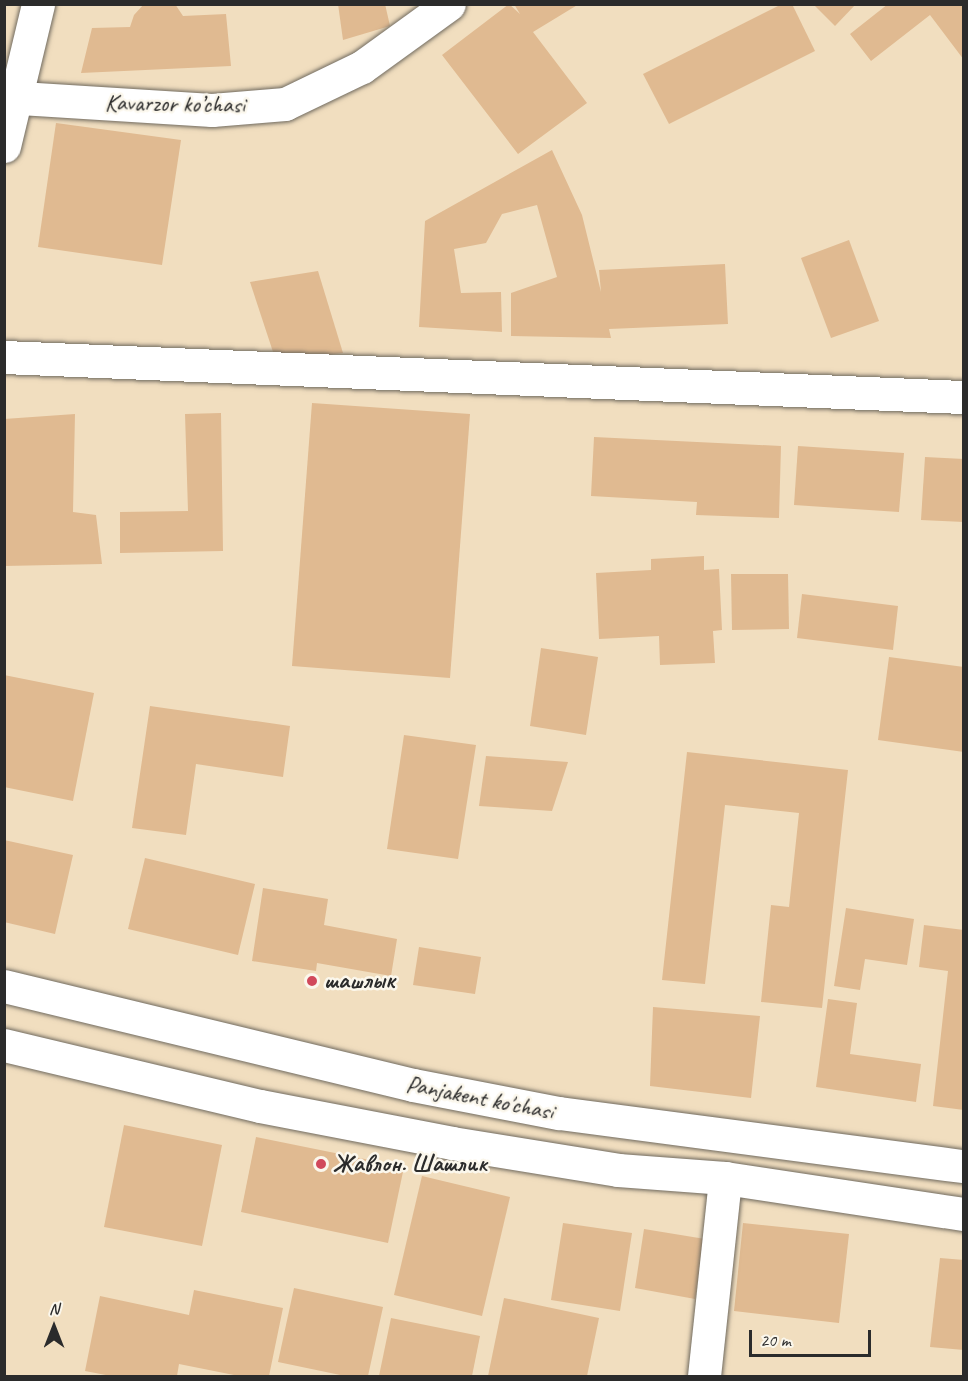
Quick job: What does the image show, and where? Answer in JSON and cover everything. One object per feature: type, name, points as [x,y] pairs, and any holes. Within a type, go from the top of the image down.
[{"type":"main road","points":[[4,146],[10,97],[38,4]]},
{"type":"main road","name":"Kavarzor ko’chasi","points":[[10,97],[212,110],[285,104],[362,67],[449,4]]},
{"type":"main road","points":[[4,357],[963,397]]},
{"type":"main road","name":"Panjakent ko'chasi","points":[[4,986],[391,1080],[548,1111],[963,1166]]},
{"type":"main road","name":"Panjakent ko'chasi","points":[[4,1045],[260,1107],[452,1143],[618,1170],[725,1178],[963,1214]]},
{"type":"main road","points":[[704,1377],[725,1178]]},
{"type":"building","points":[[144,4],[175,4],[183,16],[226,14],[231,66],[81,73],[92,28],[130,27],[134,15]]},
{"type":"building","points":[[338,4],[385,4],[390,26],[343,40]]},
{"type":"building","points":[[509,4],[520,14],[514,4],[579,4],[533,32],[587,103],[518,154],[442,55]]},
{"type":"building","points":[[782,4],[792,4],[815,51],[669,124],[643,74]]},
{"type":"building","points":[[813,4],[856,4],[835,26]]},
{"type":"building","points":[[888,4],[964,4],[964,60],[930,15],[871,61],[850,34]]},
{"type":"building","points":[[56,123],[181,140],[162,265],[38,247]]},
{"type":"building","points":[[552,150],[582,215],[601,292],[599,270],[725,264],[728,324],[609,329],[611,338],[511,336],[511,293],[557,277],[537,205],[502,214],[486,243],[454,249],[461,293],[501,292],[502,332],[419,327],[425,221]]},
{"type":"building","points":[[849,240],[879,321],[831,338],[801,258]]},
{"type":"building","points":[[318,271],[343,353],[276,361],[250,282]]},
{"type":"building","points":[[312,403],[470,414],[450,678],[292,666]]},
{"type":"building","points":[[221,413],[223,551],[120,553],[120,512],[188,511],[185,414]]},
{"type":"building","points":[[75,414],[73,512],[96,515],[102,564],[4,566],[4,419]]},
{"type":"building","points":[[594,437],[781,446],[779,518],[696,515],[697,502],[591,496]]},
{"type":"building","points":[[798,446],[904,453],[899,512],[794,505]]},
{"type":"building","points":[[925,457],[964,459],[964,522],[921,520]]},
{"type":"building","points":[[704,556],[704,570],[719,569],[722,630],[713,631],[715,663],[660,665],[659,636],[599,639],[596,573],[651,570],[651,559]]},
{"type":"building","points":[[731,574],[788,574],[789,629],[732,630]]},
{"type":"building","points":[[802,594],[898,606],[893,650],[797,638]]},
{"type":"building","points":[[541,648],[598,657],[586,735],[530,726]]},
{"type":"building","points":[[889,657],[964,667],[964,752],[878,740]]},
{"type":"building","points":[[4,675],[94,693],[73,801],[4,787]]},
{"type":"building","points":[[150,706],[290,726],[283,777],[196,764],[186,835],[132,828]]},
{"type":"building","points":[[404,735],[476,745],[458,859],[387,849]]},
{"type":"building","points":[[687,752],[848,770],[822,1008],[761,1002],[771,905],[789,907],[799,813],[725,805],[705,984],[662,980]]},
{"type":"building","points":[[486,756],[568,762],[552,811],[479,806]]},
{"type":"building","points":[[4,840],[73,855],[55,934],[4,922]]},
{"type":"building","points":[[145,858],[255,884],[238,955],[128,929]]},
{"type":"building","points":[[263,888],[328,899],[324,925],[397,939],[391,976],[317,963],[316,971],[252,961]]},
{"type":"building","points":[[846,908],[914,919],[907,965],[865,959],[860,990],[834,986]]},
{"type":"building","points":[[924,925],[964,930],[964,1110],[933,1106],[948,971],[919,967]]},
{"type":"building","points":[[419,947],[481,957],[475,994],[413,985]]},
{"type":"building","points":[[828,999],[857,1003],[850,1054],[921,1064],[916,1102],[816,1087]]},
{"type":"building","points":[[653,1007],[760,1016],[751,1098],[650,1086]]},
{"type":"building","points":[[124,1125],[222,1145],[202,1246],[104,1227]]},
{"type":"building","points":[[256,1137],[404,1167],[388,1243],[241,1212]]},
{"type":"building","points":[[422,1176],[510,1197],[482,1316],[394,1295]]},
{"type":"building","points":[[563,1223],[632,1233],[620,1311],[551,1300]]},
{"type":"building","points":[[743,1223],[849,1234],[839,1323],[734,1311]]},
{"type":"building","points":[[644,1229],[705,1239],[695,1299],[635,1288]]},
{"type":"building","points":[[940,1258],[964,1260],[964,1350],[930,1347]]},
{"type":"building","points":[[294,1288],[383,1307],[368,1376],[345,1376],[278,1362]]},
{"type":"building","points":[[194,1290],[283,1308],[269,1376],[239,1376],[179,1364],[177,1376],[111,1376],[85,1371],[100,1296],[189,1315]]},
{"type":"building","points":[[504,1298],[599,1318],[587,1376],[488,1376]]},
{"type":"building","points":[[391,1318],[480,1336],[472,1376],[379,1376]]},
{"type":"place","name":"шашлык","points":[[312,981]]},
{"type":"place","name":"Жавлон. Шашлик","points":[[321,1164]]}]
